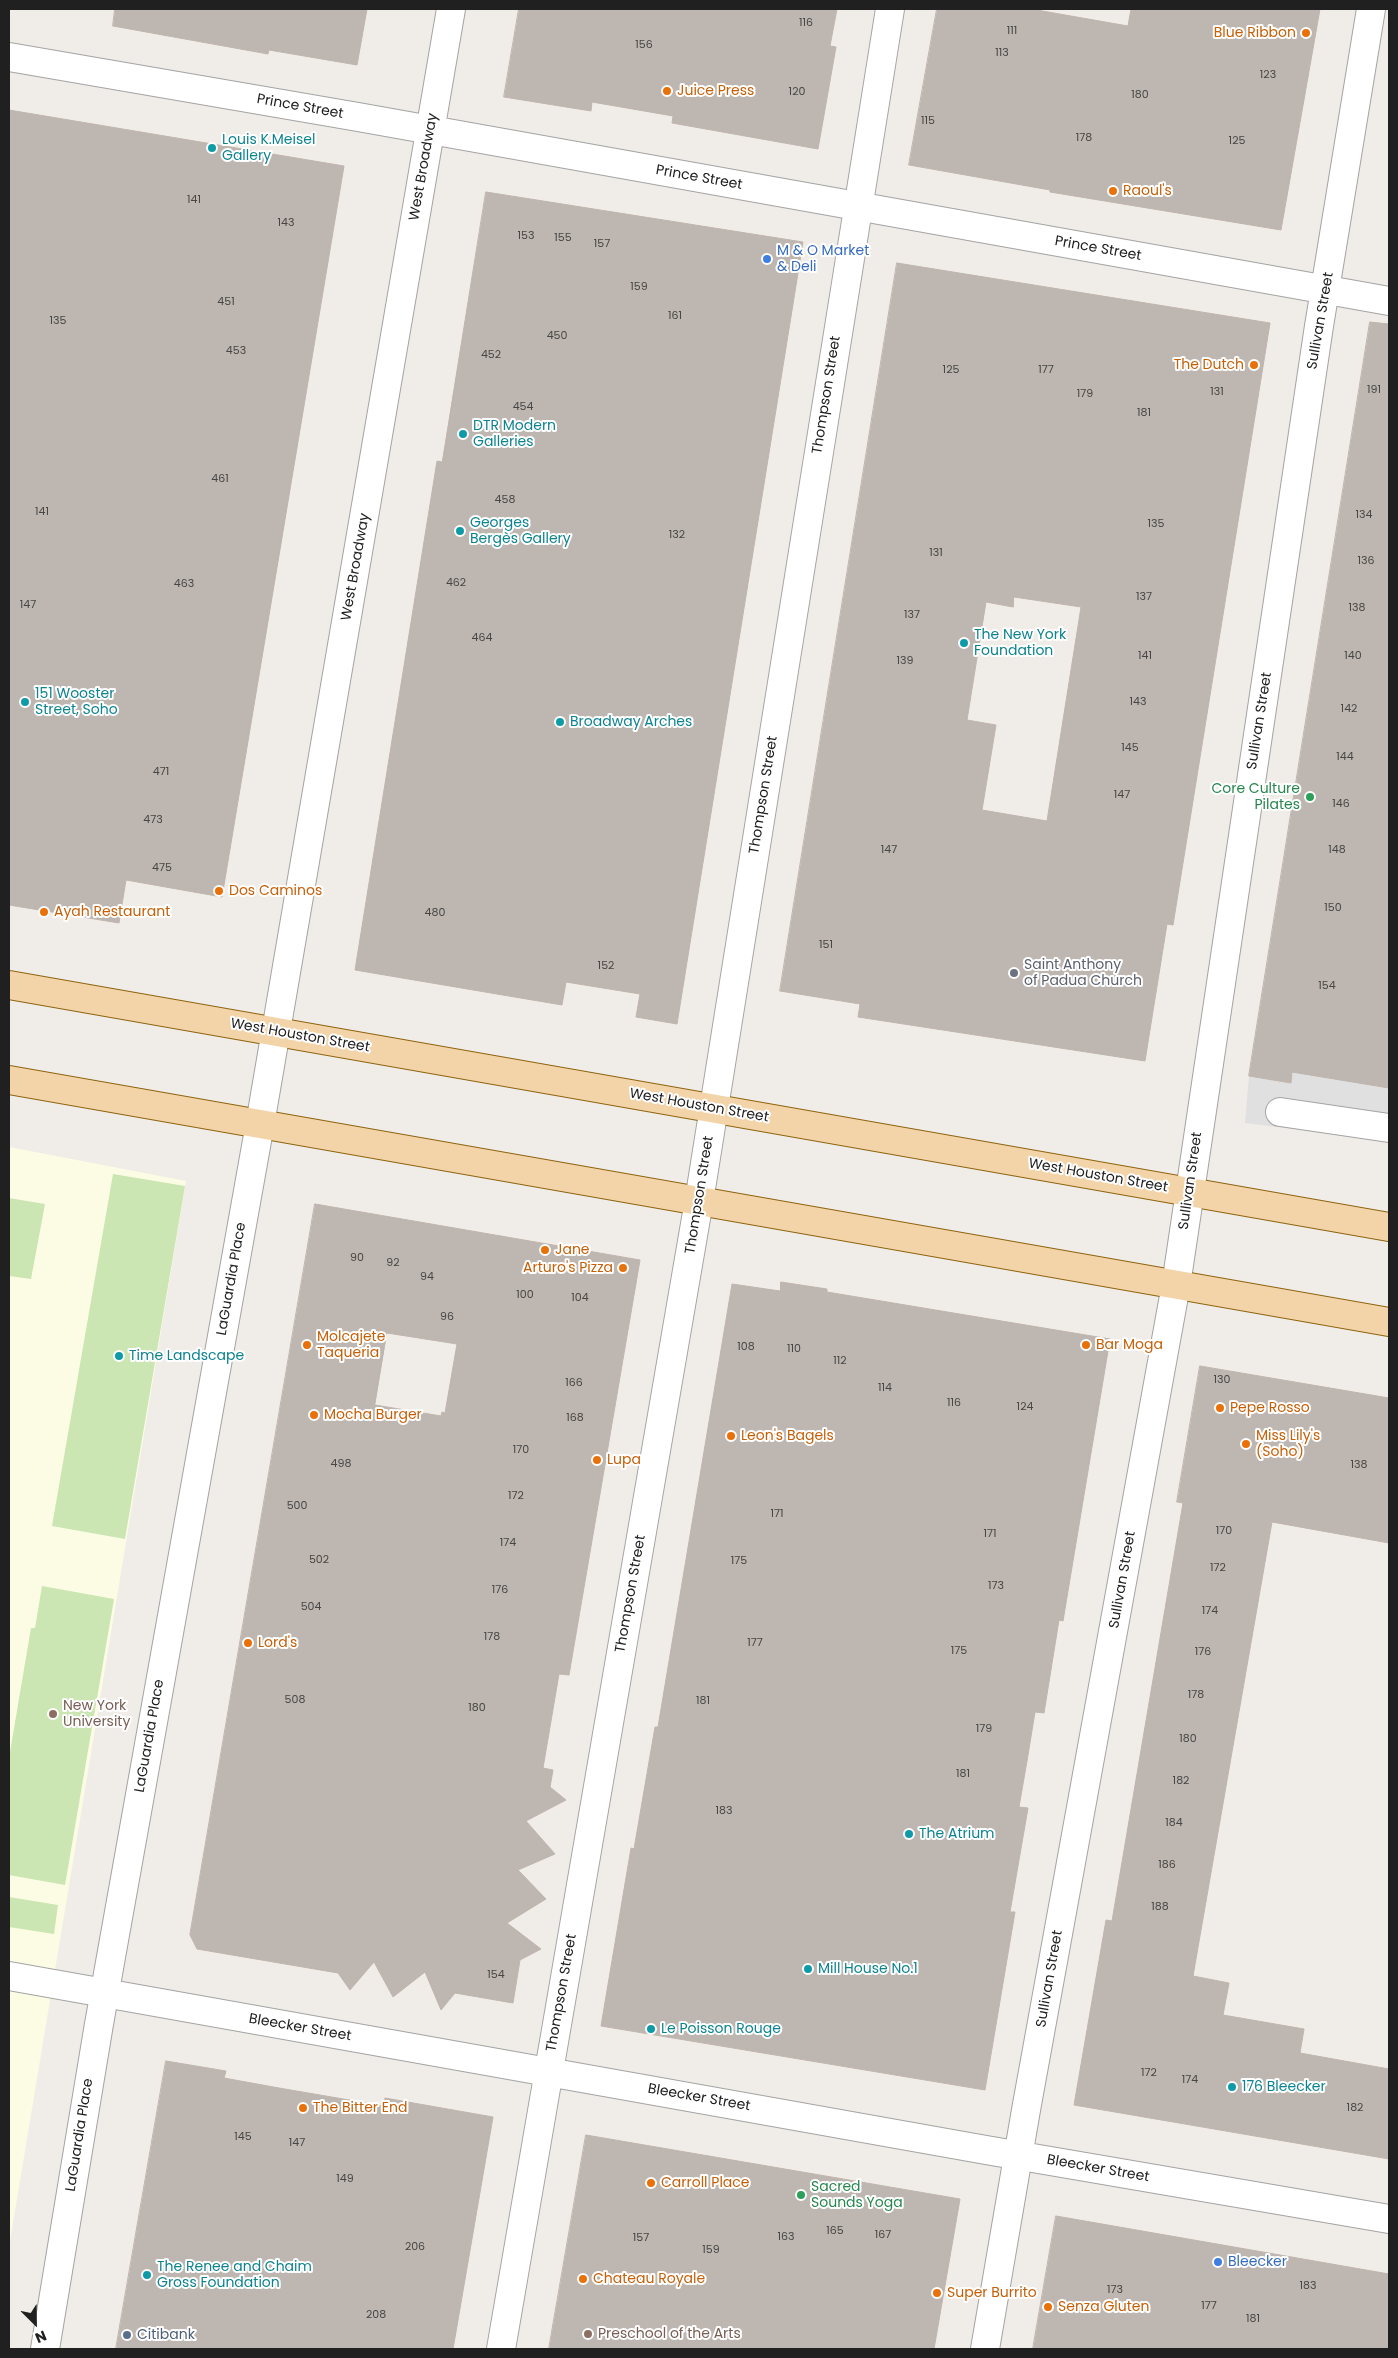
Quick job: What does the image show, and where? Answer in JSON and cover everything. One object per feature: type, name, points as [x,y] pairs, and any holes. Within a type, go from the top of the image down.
[{"type":"main road","name":"West Houston Street","points":[[9,985],[1389,1227]]},
{"type":"main road","points":[[9,1080],[1389,1322]]},
{"type":"street","name":"West Broadway","points":[[260,1124],[452,9]]},
{"type":"street","name":"Thompson Street","points":[[501,2349],[699,1202],[890,9]]},
{"type":"street","name":"Sullivan Street","points":[[985,2349],[1018,2155],[1176,1285],[1326,290],[1371,9]]},
{"type":"street","name":"Prince Street","points":[[9,56],[1389,301]]},
{"type":"street","points":[[1280,1112],[1389,1128]]},
{"type":"street","name":"LaGuardia Place","points":[[45,2349],[104,1993],[260,1124]]},
{"type":"street","name":"Bleecker Street","points":[[9,1976],[1018,2155],[1389,2218]]},
{"type":"shaded area","points":[[1292,1070],[1387,1087],[1389,1073],[1389,1141],[1245,1123],[1249,1076],[1291,1083]]},
{"type":"shaded area","name":"New York University","points":[[9,1147],[186,1181],[9,2247]]},
{"type":"green space","name":"Time Landscape","points":[[113,1174],[185,1186],[125,1539],[52,1526]]},
{"type":"green space","points":[[9,1198],[45,1204],[31,1279],[9,1276]]},
{"type":"green space","points":[[42,1586],[114,1599],[65,1885],[9,1875],[9,1758],[31,1628],[35,1628]]},
{"type":"green space","points":[[9,1897],[58,1905],[54,1934],[9,1927]]},
{"type":"building","points":[[115,9],[367,9],[357,65],[269,50],[268,54],[113,26]]},
{"type":"building","points":[[519,9],[837,9],[830,46],[836,47],[818,149],[672,123],[673,116],[592,102],[591,111],[504,97]]},
{"type":"building","points":[[937,9],[1031,9],[1128,26],[1131,9],[1320,9],[1281,230],[1050,192],[1050,190],[909,165]]},
{"type":"building","points":[[9,110],[344,166],[222,897],[126,880],[119,923],[9,905]]},
{"type":"building","points":[[486,192],[803,242],[677,1024],[636,1017],[640,994],[566,982],[562,1005],[355,970],[437,461],[442,462]]},
{"type":"building","points":[[897,263],[1270,323],[1173,925],[1167,924],[1145,1061],[858,1017],[860,1004],[780,991]],"holes":[[[1014,597],[1081,607],[1047,821],[982,810],[996,725],[967,720],[986,602],[1013,607]]]},
{"type":"building","points":[[1370,322],[1389,324],[1389,1088],[1292,1072],[1291,1083],[1249,1076]]},
{"type":"building","points":[[315,1204],[640,1260],[569,1675],[559,1674],[543,1768],[553,1770],[550,1787],[566,1800],[526,1821],[555,1854],[518,1870],[546,1899],[507,1923],[541,1949],[520,1960],[513,2003],[455,1993],[441,2010],[425,1972],[393,1997],[374,1962],[350,1990],[338,1973],[197,1949],[190,1935]],"holes":[[[387,1333],[457,1344],[445,1413],[442,1412],[441,1416],[375,1405]]]},
{"type":"building","points":[[781,1282],[827,1289],[827,1292],[1110,1339],[1063,1621],[1059,1620],[1044,1713],[1035,1712],[1019,1807],[1028,1808],[1010,1912],[1015,1912],[985,2090],[601,2026],[631,1848],[634,1849],[655,1727],[658,1727],[732,1284],[780,1291]]},
{"type":"building","points":[[1200,1366],[1389,1398],[1389,1543],[1272,1522],[1193,1976],[1229,1983],[1223,2015],[1304,2029],[1300,2053],[1389,2069],[1389,2159],[1074,2105],[1106,1920],[1112,1921],[1183,1503],[1177,1502]]},
{"type":"building","points":[[166,2061],[226,2071],[224,2078],[384,2106],[385,2098],[493,2117],[453,2349],[116,2349]]},
{"type":"building","points":[[586,2135],[960,2199],[934,2349],[549,2349]]},
{"type":"building","points":[[1056,2216],[1389,2274],[1389,2349],[1033,2349]]},
{"type":"place","name":"Blue Ribbon","points":[[1306,33]]},
{"type":"place","name":"Juice Press","points":[[667,91]]},
{"type":"place","name":"Louis K.Meisel Gallery","points":[[212,148]]},
{"type":"place","name":"Raoul's","points":[[1113,191]]},
{"type":"place","name":"M & O Market & Deli","points":[[767,259]]},
{"type":"place","name":"The Dutch","points":[[1254,365]]},
{"type":"place","name":"DTR Modern Galleries","points":[[463,434]]},
{"type":"place","name":"Georges Bergès Gallery","points":[[460,531]]},
{"type":"place","name":"The New York Foundation","points":[[964,643]]},
{"type":"place","name":"151 Wooster Street, Soho","points":[[25,702]]},
{"type":"place","name":"Broadway Arches","points":[[560,722]]},
{"type":"place","name":"Core Culture Pilates","points":[[1310,797]]},
{"type":"place","name":"Dos Caminos","points":[[219,891]]},
{"type":"place","name":"Ayah Restaurant","points":[[44,912]]},
{"type":"place","name":"Saint Anthony of Padua Church","points":[[1014,973]]},
{"type":"place","name":"Jane","points":[[545,1250]]},
{"type":"place","name":"Arturo's Pizza","points":[[623,1268]]},
{"type":"place","name":"Molcajete Taqueria","points":[[307,1345]]},
{"type":"place","name":"Bar Moga","points":[[1086,1345]]},
{"type":"place","name":"Time Landscape","points":[[119,1356]]},
{"type":"place","name":"Pepe Rosso","points":[[1220,1408]]},
{"type":"place","name":"Mocha Burger","points":[[314,1415]]},
{"type":"place","name":"Leon's Bagels","points":[[731,1436]]},
{"type":"place","name":"Miss Lily's (Soho)","points":[[1246,1444]]},
{"type":"place","name":"Lupa","points":[[597,1460]]},
{"type":"place","name":"Lord's","points":[[248,1643]]},
{"type":"place","name":"New York University","points":[[53,1714]]},
{"type":"place","name":"The Atrium","points":[[909,1834]]},
{"type":"place","name":"Mill House No.1","points":[[808,1969]]},
{"type":"place","name":"Le Poisson Rouge","points":[[651,2029]]},
{"type":"place","name":"176 Bleecker","points":[[1232,2087]]},
{"type":"place","name":"The Bitter End","points":[[303,2108]]},
{"type":"place","name":"Carroll Place","points":[[651,2183]]},
{"type":"place","name":"Sacred Sounds Yoga","points":[[801,2195]]},
{"type":"place","name":"Bleecker","points":[[1218,2262]]},
{"type":"place","name":"The Renee and Chaim Gross Foundation","points":[[147,2275]]},
{"type":"place","name":"Chateau Royale","points":[[583,2279]]},
{"type":"place","name":"Super Burrito","points":[[937,2293]]},
{"type":"place","name":"Senza Gluten","points":[[1048,2307]]},
{"type":"place","name":"Preschool of the Arts","points":[[588,2334]]},
{"type":"place","name":"Citibank","points":[[127,2335]]}]
